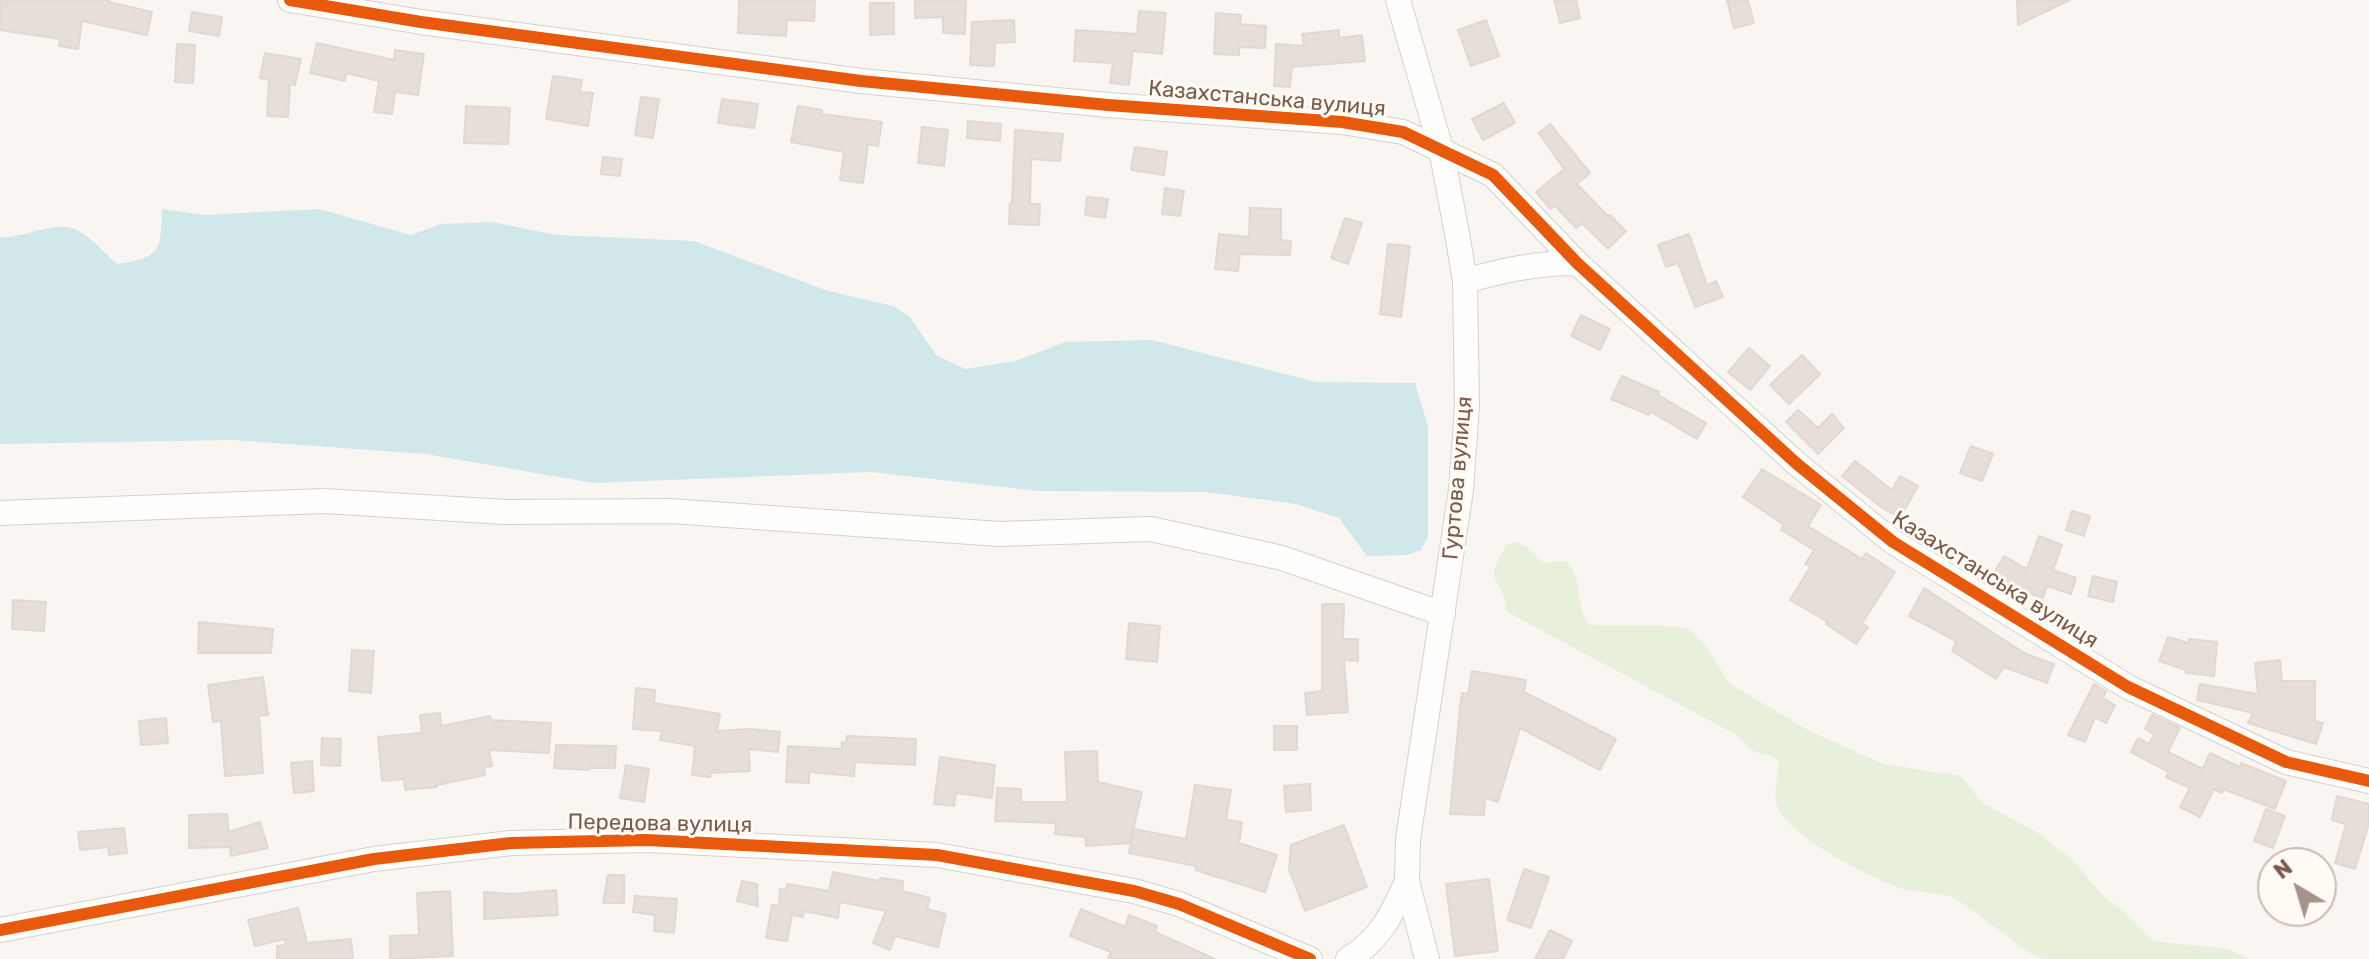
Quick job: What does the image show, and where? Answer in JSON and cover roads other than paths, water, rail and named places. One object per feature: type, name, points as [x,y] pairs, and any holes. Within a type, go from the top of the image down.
[{"type":"street","name":"Казахстанська вулиця","points":[[290,0],[421,22],[861,81],[1108,105],[1342,122],[1403,132],[1493,175],[1577,263],[1797,464],[1893,542],[2128,687],[2286,762],[2369,781]]},
{"type":"street","name":"Гуртова вулиця","points":[[1398,0],[1441,149],[1465,281],[1467,406],[1461,490],[1408,839],[1407,881],[1427,959]]},
{"type":"street","points":[[1465,281],[1516,267],[1577,263]]},
{"type":"street","points":[[0,513],[324,501],[505,512],[670,511],[999,534],[1151,529],[1282,558],[1443,614]]},
{"type":"street","name":"Передова вулиця","points":[[0,930],[374,859],[511,843],[647,840],[952,858],[1134,891],[1179,904],[1310,959]]},
{"type":"street","points":[[1348,959],[1375,937],[1392,917],[1407,881]]},
{"type":"water","points":[[162,209],[204,215],[319,209],[411,235],[441,224],[492,222],[556,235],[694,241],[828,291],[893,306],[909,316],[936,355],[965,369],[1016,361],[1065,342],[1152,340],[1316,382],[1415,383],[1428,427],[1428,537],[1421,550],[1407,555],[1367,556],[1339,518],[1296,504],[1206,492],[1039,491],[871,472],[593,483],[426,454],[233,440],[0,444],[0,237],[68,227],[87,237],[117,264],[132,262],[156,250],[161,234]]}]
